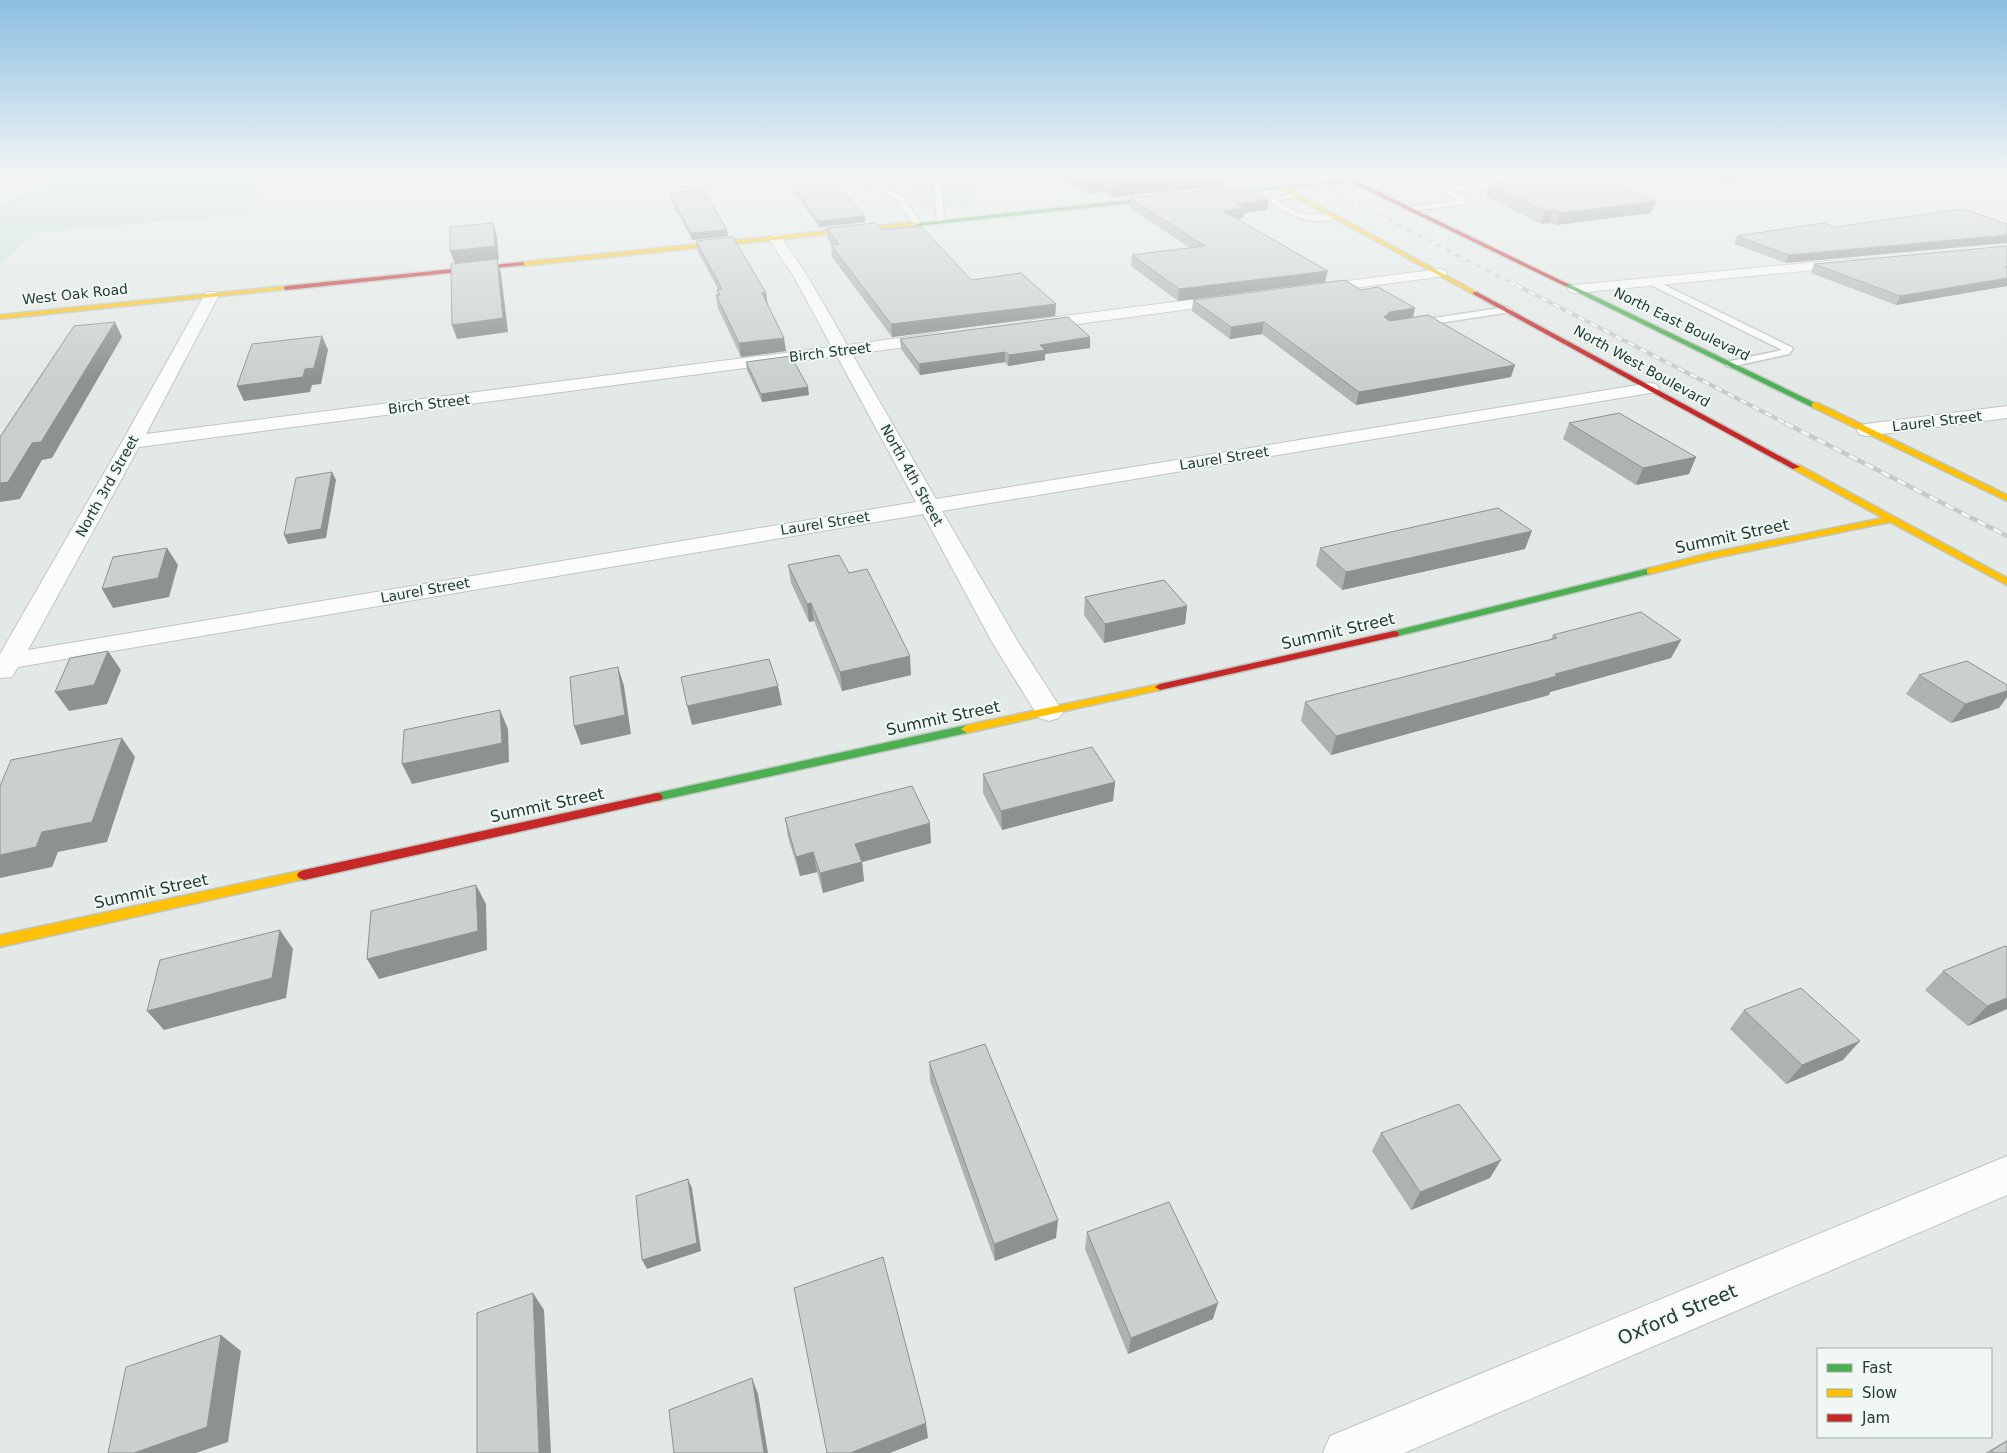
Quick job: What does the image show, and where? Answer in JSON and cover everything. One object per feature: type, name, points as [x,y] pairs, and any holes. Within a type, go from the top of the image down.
[{"type":"street","name":"West Oak Road","points":[[0,317],[708,245]]},
{"type":"street","name":"North 4th Street","points":[[780,245],[801,277],[1006,642],[1049,712]]},
{"type":"street","name":"North West Boulevard","points":[[1387,245],[2007,582]]},
{"type":"street","name":"North East Boulevard","points":[[1484,245],[2007,498]]},
{"type":"street","points":[[1575,289],[1867,262]]},
{"type":"street","points":[[1302,291],[1440,274]]},
{"type":"street","name":"North 3rd Street","points":[[3,666],[132,442],[211,295]]},
{"type":"street","points":[[1018,327],[1244,298]]},
{"type":"street","name":"Birch Street","points":[[132,442],[950,336]]},
{"type":"street","name":"Laurel Street","points":[[3,666],[929,506],[1650,388]]},
{"type":"street","name":"Laurel Street","points":[[1866,430],[2007,412]]},
{"type":"street","name":"Summit Street","points":[[0,941],[1307,655],[1710,556],[1890,519]]},
{"type":"street","name":"Oxford Street","points":[[1347,1453],[2007,1175]]},
{"type":"lane","points":[[1652,282],[1788,349],[1786,352],[1730,364]]},
{"type":"lane","points":[[1406,325],[1507,310]]},
{"type":"green space","points":[[0,245],[21,245],[0,265]]},
{"type":"building","points":[[450,245],[495,245],[495,246],[450,251]]},
{"type":"building","points":[[698,245],[738,245],[766,293],[762,293],[784,338],[739,343],[716,295],[720,295],[717,290],[722,289]]},
{"type":"building","points":[[831,245],[938,245],[971,280],[1021,273],[1056,304],[891,324]]},
{"type":"building","points":[[1203,245],[1282,245],[1328,271],[1179,289],[1132,255],[1205,246]]},
{"type":"building","points":[[1761,245],[1900,245],[1789,255]]},
{"type":"building","points":[[2007,246],[2007,267],[2005,267],[2007,268],[2007,278],[1900,296],[1814,264]]},
{"type":"building","points":[[497,259],[503,318],[452,325],[451,264]]},
{"type":"building","points":[[1345,280],[1361,290],[1378,287],[1415,308],[1390,312],[1384,317],[1390,321],[1428,315],[1515,365],[1359,392],[1264,322],[1231,327],[1193,300]]},
{"type":"building","points":[[1068,317],[1090,337],[1040,345],[1045,350],[1009,355],[1005,352],[919,364],[900,339]]},
{"type":"building","points":[[115,322],[41,442],[32,443],[8,482],[0,483],[0,437],[74,326]]},
{"type":"building","points":[[322,336],[314,368],[305,369],[303,377],[237,386],[252,344]]},
{"type":"building","points":[[791,356],[808,387],[761,394],[746,362]]},
{"type":"building","points":[[1619,413],[1696,457],[1643,468],[1569,423]]},
{"type":"building","points":[[332,472],[321,529],[284,535],[296,478]]},
{"type":"building","points":[[1498,508],[1532,531],[1346,572],[1320,548]]},
{"type":"building","points":[[167,548],[158,578],[102,589],[113,557]]},
{"type":"building","points":[[839,555],[849,573],[867,569],[910,656],[840,672],[811,603],[807,604],[788,565]]},
{"type":"building","points":[[1164,580],[1187,606],[1105,624],[1085,597]]},
{"type":"building","points":[[1641,612],[1681,640],[1336,736],[1305,702],[1557,638],[1553,635]]},
{"type":"building","points":[[108,651],[94,685],[55,692],[70,658]]},
{"type":"building","points":[[769,659],[778,686],[687,706],[681,677]]},
{"type":"building","points":[[1967,661],[2007,685],[2007,691],[1965,704],[1919,675]]},
{"type":"building","points":[[618,667],[625,715],[574,726],[570,677]]},
{"type":"building","points":[[500,710],[502,743],[402,764],[404,730]]},
{"type":"building","points":[[122,738],[92,822],[42,832],[36,847],[0,855],[0,786],[11,760]]},
{"type":"building","points":[[1092,747],[1115,782],[1001,811],[983,774]]},
{"type":"building","points":[[912,786],[930,823],[855,844],[862,862],[820,873],[813,852],[796,857],[785,818]]},
{"type":"building","points":[[476,885],[478,931],[367,959],[371,911]]},
{"type":"building","points":[[280,930],[272,978],[147,1011],[160,960]]},
{"type":"building","points":[[2005,946],[2007,947],[2007,998],[1987,1006],[1943,971]]},
{"type":"building","points":[[1801,988],[1860,1041],[1802,1065],[1744,1010]]},
{"type":"building","points":[[985,1044],[1058,1220],[994,1244],[929,1062]]},
{"type":"building","points":[[1459,1104],[1501,1160],[1420,1192],[1381,1133]]},
{"type":"building","points":[[688,1179],[697,1243],[642,1260],[636,1196]]},
{"type":"building","points":[[1169,1202],[1218,1303],[1131,1338],[1087,1232]]},
{"type":"building","points":[[883,1257],[926,1423],[850,1453],[827,1453],[794,1288]]},
{"type":"building","points":[[533,1293],[539,1453],[477,1453],[477,1313]]},
{"type":"building","points":[[221,1335],[207,1427],[134,1453],[108,1453],[126,1367]]},
{"type":"building","points":[[752,1378],[764,1453],[674,1453],[669,1410]]},
{"type":"building","points":[[2007,1441],[2007,1453],[1994,1453],[1991,1451]]},
{"type":"railway","points":[[1437,245],[1518,286]]},
{"type":"railway","points":[[1516,285],[1787,424]]},
{"type":"railway","points":[[1785,423],[2007,536]]},
{"type":"traffic: fast","points":[[1567,285],[1815,405]]},
{"type":"traffic: fast","points":[[1394,634],[1650,571]]},
{"type":"traffic: fast","points":[[657,797],[967,729]]},
{"type":"traffic: slow","points":[[523,264],[711,245]]},
{"type":"traffic: slow","points":[[1387,245],[1475,293]]},
{"type":"traffic: slow","points":[[0,317],[286,288]]},
{"type":"traffic: slow","points":[[1815,405],[2007,498]]},
{"type":"traffic: slow","points":[[1796,467],[2007,582]]},
{"type":"traffic: slow","points":[[1650,571],[1710,556],[1890,519]]},
{"type":"traffic: slow","points":[[967,729],[1160,687]]},
{"type":"traffic: slow","points":[[0,941],[304,875]]},
{"type":"traffic: jam","points":[[1484,245],[1567,285]]},
{"type":"traffic: jam","points":[[286,288],[523,264]]},
{"type":"traffic: jam","points":[[1475,293],[1796,467]]},
{"type":"traffic: jam","points":[[1160,687],[1394,634]]},
{"type":"traffic: jam","points":[[304,875],[657,797]]}]
